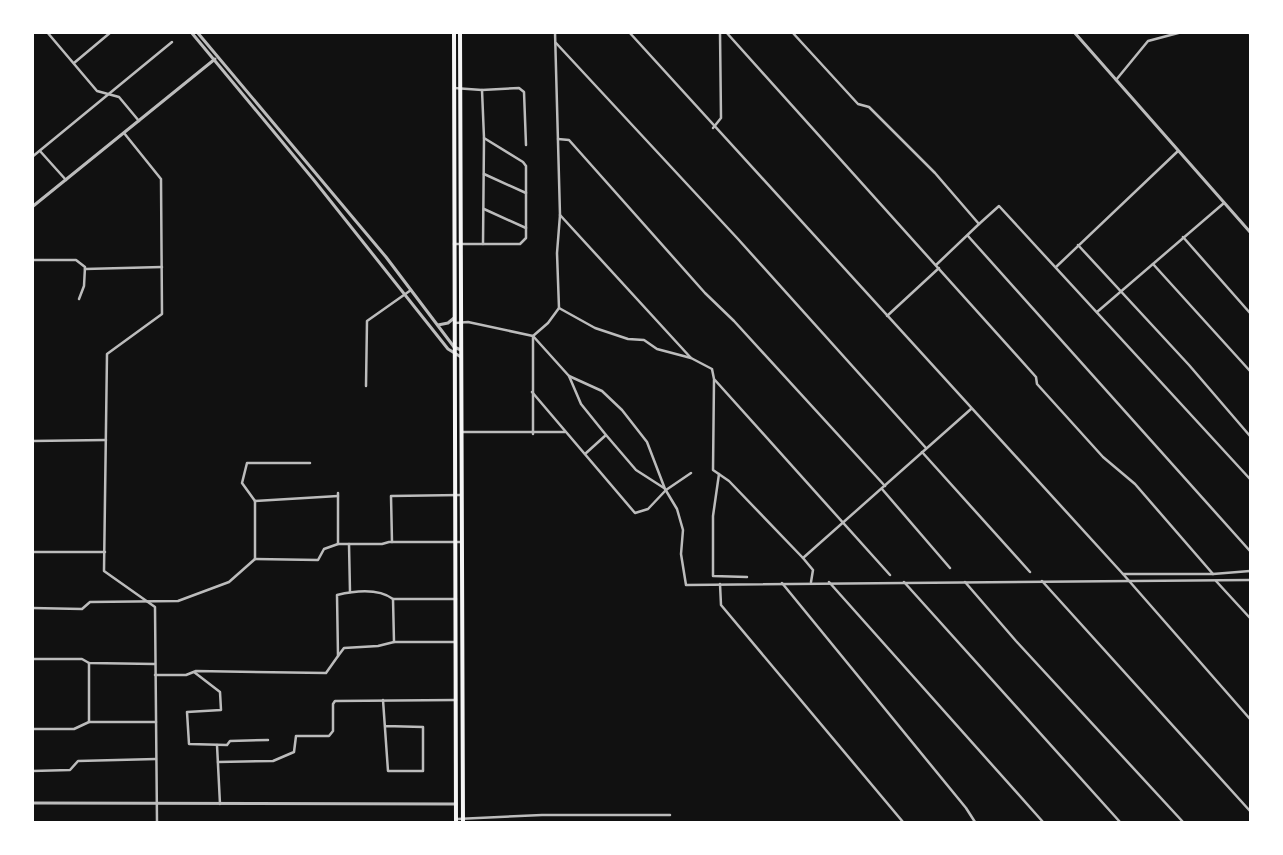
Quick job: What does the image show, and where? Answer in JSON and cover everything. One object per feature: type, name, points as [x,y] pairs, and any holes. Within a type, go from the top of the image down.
[{"type":"main road","points":[[454,32],[456,821]]},
{"type":"main road","points":[[460,32],[463,821]]},
{"type":"street","points":[[47,32],[97,91],[119,97],[139,121]]},
{"type":"street","points":[[74,64],[111,32]]},
{"type":"street","points":[[191,32],[454,355],[461,357]]},
{"type":"street","points":[[197,32],[411,290],[454,347],[461,350]]},
{"type":"street","points":[[532,336],[548,323],[559,308],[557,253],[560,214],[555,32]]},
{"type":"street","points":[[629,32],[713,128],[1123,574],[1250,719]]},
{"type":"street","points":[[713,128],[721,118],[720,32]]},
{"type":"street","points":[[726,32],[1036,377],[1036,384],[1102,457],[1136,484],[1214,574]]},
{"type":"street","points":[[792,32],[858,104],[870,107],[936,173],[979,224]]},
{"type":"street","points":[[1074,32],[1250,232]]},
{"type":"street","points":[[1116,80],[1148,41],[1182,32]]},
{"type":"street","points":[[32,157],[172,42]]},
{"type":"street","points":[[556,43],[926,448]]},
{"type":"street","points":[[32,207],[217,57]]},
{"type":"street","points":[[454,88],[482,90],[519,88],[524,92],[526,145]]},
{"type":"street","points":[[482,90],[484,138],[483,244]]},
{"type":"street","points":[[124,133],[161,179],[162,314],[107,354],[104,571],[154,606],[157,822]]},
{"type":"street","points":[[454,244],[520,244],[526,238],[526,166],[523,162],[484,138]]},
{"type":"street","points":[[558,139],[569,140],[705,293],[740,328],[885,486]]},
{"type":"street","points":[[40,151],[66,180]]},
{"type":"street","points":[[1056,266],[1178,151]]},
{"type":"street","points":[[484,174],[526,193]]},
{"type":"street","points":[[1097,312],[1224,202]]},
{"type":"street","points":[[936,265],[999,206],[1250,479]]},
{"type":"street","points":[[484,209],[526,228]]},
{"type":"street","points":[[560,214],[691,358]]},
{"type":"street","points":[[968,236],[1250,551]]},
{"type":"street","points":[[1183,237],[1250,313]]},
{"type":"street","points":[[1078,245],[1250,436]]},
{"type":"street","points":[[32,260],[76,260],[85,268],[162,267]]},
{"type":"street","points":[[1153,264],[1250,371]]},
{"type":"street","points":[[79,298],[84,286],[85,268]]},
{"type":"street","points":[[887,316],[939,268]]},
{"type":"street","points":[[366,386],[367,321],[411,290]]},
{"type":"street","points":[[559,308],[595,328],[628,339],[644,340],[658,349],[691,358],[712,369],[714,379],[713,470],[729,481],[803,558],[813,570],[810,583]]},
{"type":"street","points":[[438,325],[448,323],[454,317]]},
{"type":"street","points":[[454,323],[496,326],[532,336],[569,376],[581,404],[636,470],[665,489]]},
{"type":"street","points":[[532,336],[533,434]]},
{"type":"street","points":[[569,376],[602,391],[622,410],[647,442],[665,489],[678,509],[683,530],[681,554],[686,585],[829,582],[1250,580]]},
{"type":"street","points":[[714,379],[890,575]]},
{"type":"street","points":[[532,392],[635,513],[648,509],[665,489],[691,473]]},
{"type":"street","points":[[803,558],[971,409]]},
{"type":"street","points":[[461,432],[533,434],[566,432]]},
{"type":"street","points":[[585,454],[606,435]]},
{"type":"street","points":[[32,441],[106,440]]},
{"type":"street","points":[[922,452],[1030,572]]},
{"type":"street","points":[[256,559],[255,500],[242,483],[247,463],[310,464]]},
{"type":"street","points":[[719,474],[712,516],[713,576],[748,577]]},
{"type":"street","points":[[882,489],[950,568]]},
{"type":"street","points":[[255,500],[338,495],[338,544]]},
{"type":"street","points":[[392,542],[391,496],[461,495]]},
{"type":"street","points":[[32,608],[82,610],[90,602],[178,601],[229,582],[256,559],[318,560],[324,548],[338,544],[461,542]]},
{"type":"street","points":[[349,544],[350,592]]},
{"type":"street","points":[[32,552],[105,552]]},
{"type":"street","points":[[1123,574],[1214,574],[1250,571]]},
{"type":"street","points":[[1215,580],[1250,618]]},
{"type":"street","points":[[1042,581],[1250,811]]},
{"type":"street","points":[[829,582],[1044,822]]},
{"type":"street","points":[[904,582],[1120,822]]},
{"type":"street","points":[[965,582],[1016,641],[1183,822]]},
{"type":"street","points":[[782,583],[966,808],[975,822]]},
{"type":"street","points":[[720,584],[721,606],[904,822]]},
{"type":"street","points":[[338,656],[337,594],[350,592],[384,593],[393,599],[456,599]]},
{"type":"street","points":[[393,599],[394,642]]},
{"type":"street","points":[[155,675],[186,675],[194,672],[326,673],[344,648],[378,646],[394,642],[456,642]]},
{"type":"street","points":[[32,659],[82,659],[89,663],[155,664]]},
{"type":"street","points":[[89,663],[90,722]]},
{"type":"street","points":[[194,672],[220,692],[221,710],[187,712],[189,744],[227,745],[230,741],[268,740]]},
{"type":"street","points":[[383,700],[388,771],[423,771],[423,727],[385,726]]},
{"type":"street","points":[[218,762],[273,761],[294,752],[296,736],[332,734],[333,704],[335,701],[456,700]]},
{"type":"street","points":[[32,729],[74,729],[90,722],[156,722]]},
{"type":"street","points":[[217,745],[220,804]]},
{"type":"street","points":[[32,771],[70,770],[78,761],[156,759]]},
{"type":"street","points":[[32,803],[456,804]]},
{"type":"street","points":[[456,821],[548,815],[670,815]]}]
